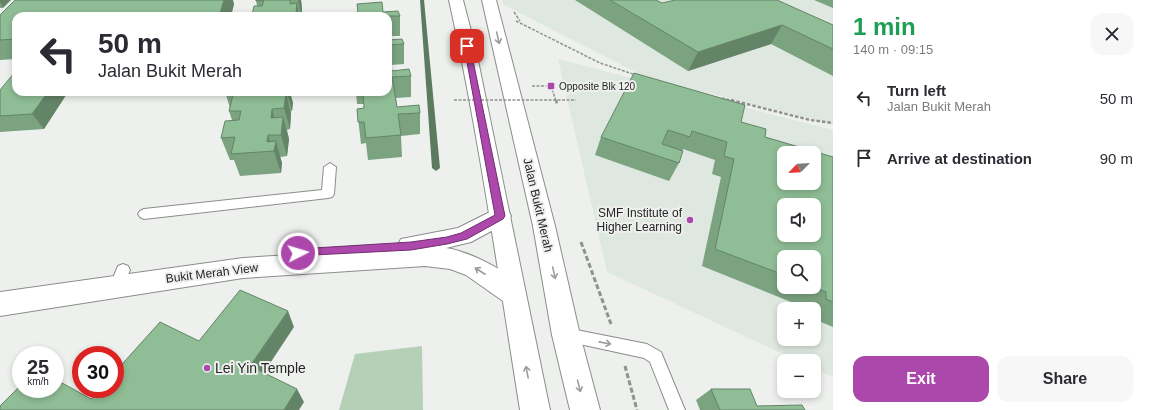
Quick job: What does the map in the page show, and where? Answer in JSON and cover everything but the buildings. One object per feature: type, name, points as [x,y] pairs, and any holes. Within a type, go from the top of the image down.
[{"type":"main road","points":[[456,0],[467,46],[500,216],[512,293],[535,410]]},
{"type":"main road","name":"Jalan Bukit Merah","points":[[491,8],[544,226],[566,335],[585,410]]},
{"type":"main road","name":"Bukit Merah View","points":[[0,304],[120,278],[324,250],[424,244],[463,236],[500,216]]},
{"type":"main road","name":"Bukit Merah View","points":[[0,289],[242,268],[425,256],[451,259],[475,268],[512,293]]},
{"type":"lane","points":[[144,214],[328,194],[330,167]]},
{"type":"lane","points":[[566,335],[647,351],[656,357],[677,410]]},
{"type":"path","points":[[491,8],[600,63],[636,75]]},
{"type":"path","points":[[510,87],[551,86],[557,104]]},
{"type":"path","points":[[719,98],[810,120],[833,123]]},
{"type":"path","points":[[454,100],[576,100]]},
{"type":"shaded area","points":[[502,0],[833,0],[833,124],[647,78],[504,5]]},
{"type":"shaded area","name":"SMF Institute of Higher Learning","points":[[558,59],[833,130],[833,377],[821,372],[821,354],[783,354],[607,272]]},
{"type":"green space","points":[[422,346],[423,410],[339,410],[355,354]]},
{"type":"waterway","points":[[422,0],[436,168]]},
{"type":"place","name":"Opposite Blk 120","points":[[551,86]]},
{"type":"place","name":"SMF Institute of Higher Learning","points":[[690,220]]},
{"type":"place","name":"Lei Yin Temple","points":[[207,368]]},
{"type":"route","points":[[298,253],[324,250],[411,246],[447,240],[463,236],[500,216],[467,46]]}]
